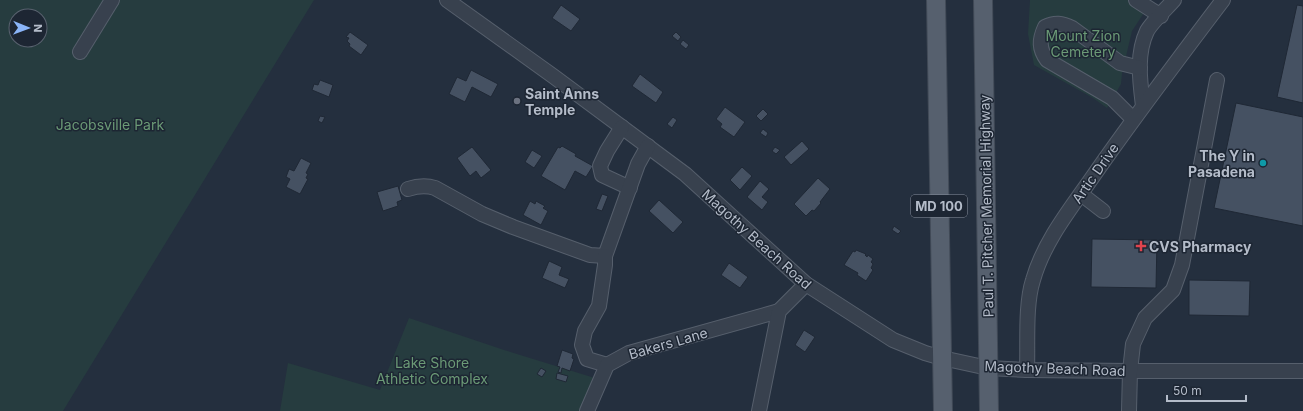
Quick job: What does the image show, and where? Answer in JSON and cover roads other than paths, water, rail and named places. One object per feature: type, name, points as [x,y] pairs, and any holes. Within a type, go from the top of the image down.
[{"type":"main road","name":"MD 100","points":[[936,0],[942,411]]},
{"type":"main road","name":"Paul T. Pitcher Memorial Highway","points":[[983,0],[989,411]]},
{"type":"street","points":[[80,52],[112,0]]},
{"type":"street","name":"Magothy Beach Road","points":[[447,0],[553,76],[684,174],[806,284],[893,340],[925,353],[988,368],[1130,371],[1303,371]]},
{"type":"street","points":[[1136,0],[1161,16]]},
{"type":"street","points":[[1143,106],[1139,77],[1140,54],[1148,31],[1174,0]]},
{"type":"street","name":"Artic Drive","points":[[1027,370],[1029,304],[1032,281],[1044,250],[1133,119],[1223,0]]},
{"type":"street","points":[[1133,119],[1112,98],[1047,60],[1042,53],[1040,44],[1042,33],[1045,27],[1052,24],[1063,24],[1072,28],[1120,63],[1140,68]]},
{"type":"street","points":[[1129,411],[1130,371],[1133,344],[1145,318],[1173,290],[1182,265],[1217,80]]},
{"type":"street","points":[[622,127],[607,151],[600,166],[602,175],[630,188]]},
{"type":"street","points":[[587,411],[606,365],[587,359],[582,345],[585,331],[599,306],[605,256],[638,164],[648,146]]},
{"type":"street","points":[[408,189],[429,186],[435,188],[482,214],[514,227],[590,255],[605,256]]},
{"type":"street","points":[[1081,194],[1103,211]]},
{"type":"street","points":[[759,411],[780,311],[806,284]]},
{"type":"street","name":"Bakers Lane","points":[[606,365],[629,353],[780,311]]},
{"type":"place","name":"Saint Anns Temple","points":[[517,101]]},
{"type":"place","name":"The Y in Pasadena","points":[[1263,163]]},
{"type":"place","name":"CVS Pharmacy","points":[[1141,246]]},
{"type":"park label","name":"Mount Zion Cemetery","points":[[1083,44]]},
{"type":"park label","name":"Jacobsville Park","points":[[110,124]]},
{"type":"park label","name":"Lake Shore Athletic Complex","points":[[432,370]]}]
